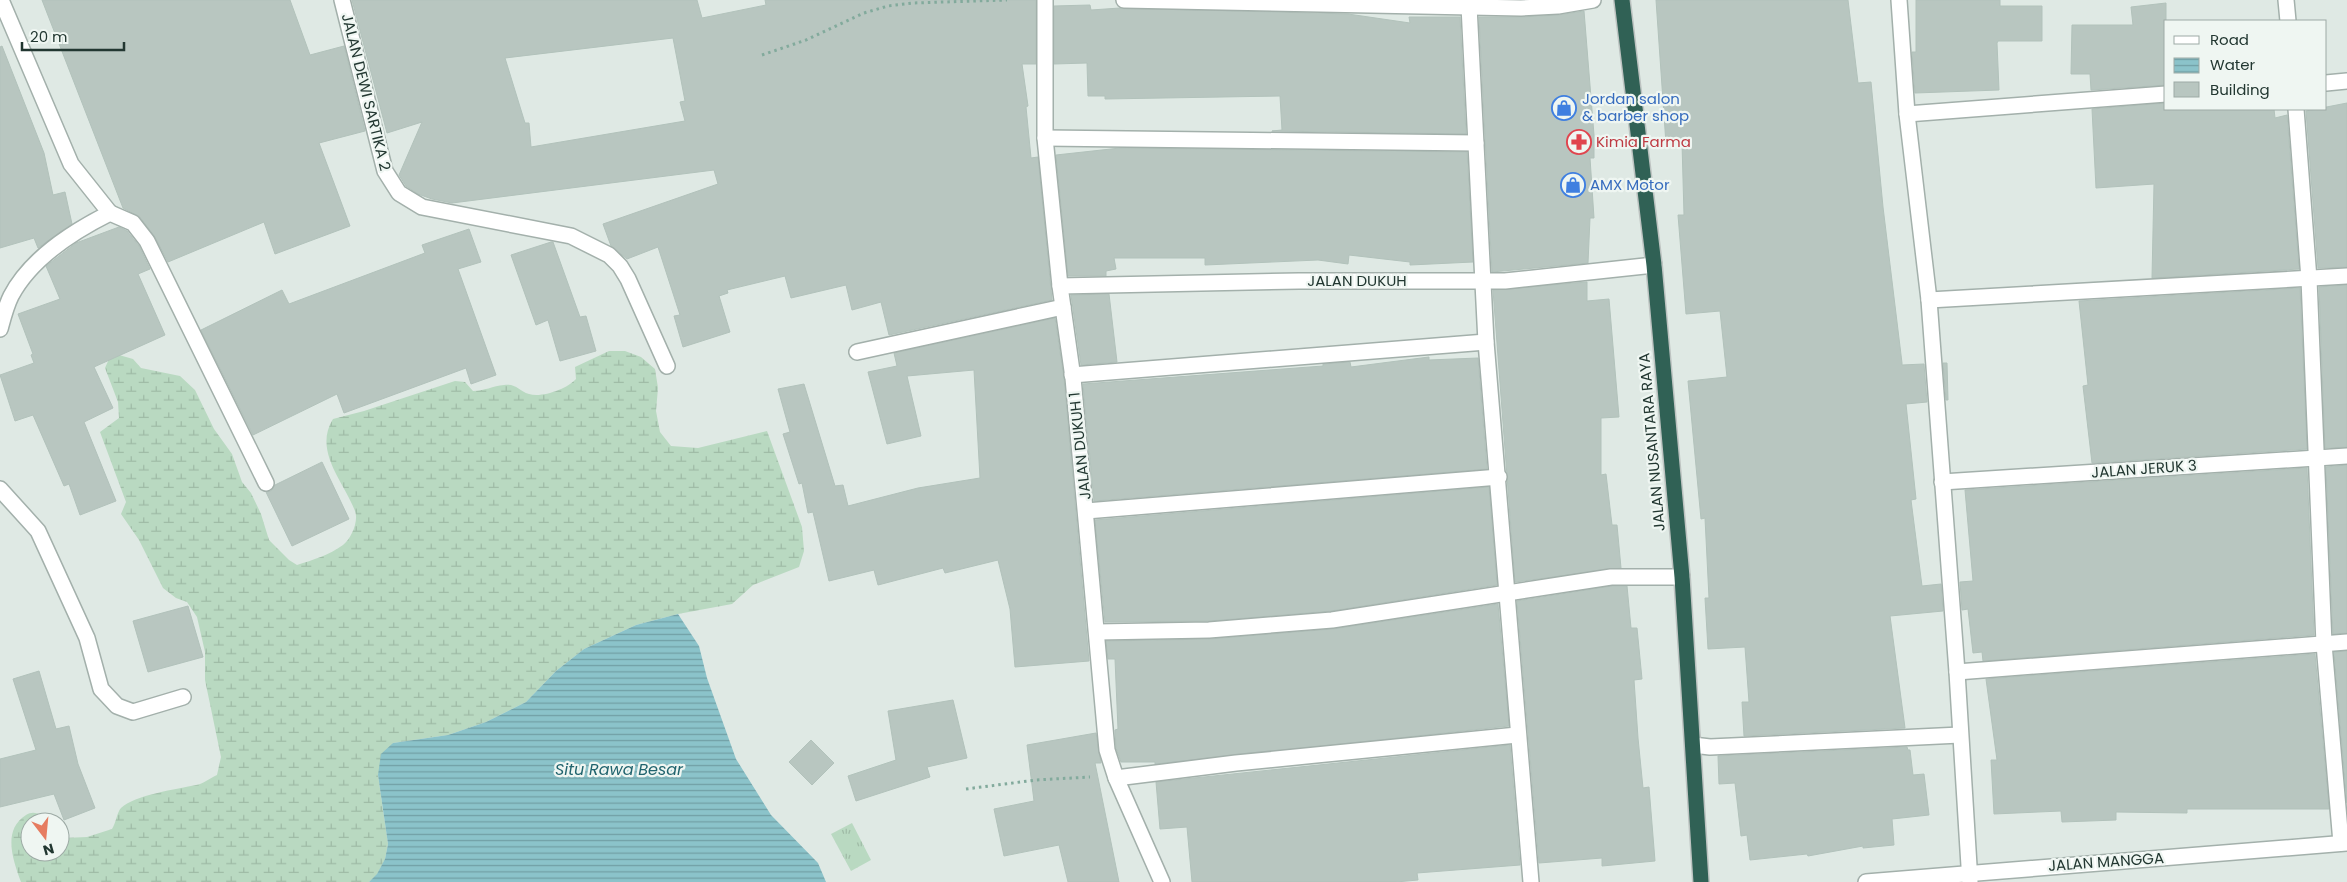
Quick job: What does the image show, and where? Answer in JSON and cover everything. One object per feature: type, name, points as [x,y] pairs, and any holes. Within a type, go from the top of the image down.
[{"type":"highway","name":"JALAN NUSANTARA RAYA","points":[[1622,0],[1654,266],[1682,577],[1701,882]]},
{"type":"street","points":[[1,0],[71,164],[110,213],[133,223],[147,241],[266,483]]},
{"type":"street","name":"JALAN DEWI SARTIKA 2","points":[[342,0],[385,171],[398,193],[422,207],[571,236],[609,255],[620,266],[628,279],[668,366]]},
{"type":"street","name":"JALAN DUKUH 1","points":[[1045,0],[1045,138],[1086,511],[1107,750],[1116,778],[1162,882]]},
{"type":"street","points":[[1124,0],[1549,7],[1594,0]]},
{"type":"street","points":[[1898,0],[1907,114],[1929,300],[1957,672],[1970,877]]},
{"type":"street","points":[[2286,0],[2288,20]]},
{"type":"street","points":[[1469,6],[1486,342],[1517,735],[1531,882]]},
{"type":"street","points":[[2327,82],[2347,82]]},
{"type":"street","points":[[1907,114],[2164,94]]},
{"type":"street","points":[[2296,110],[2308,279],[2324,644],[2344,843]]},
{"type":"street","points":[[1045,138],[1476,143]]},
{"type":"street","points":[[0,329],[10,298],[24,275],[66,240],[110,213]]},
{"type":"street","name":"JALAN DUKUH","points":[[1060,286],[1299,280],[1483,281],[1549,277],[1654,266]]},
{"type":"street","points":[[1929,300],[2347,276]]},
{"type":"street","points":[[857,352],[1063,307]]},
{"type":"street","points":[[1072,375],[1486,342]]},
{"type":"street","name":"JALAN JERUK 3","points":[[1942,482],[2347,456]]},
{"type":"street","points":[[1086,511],[1498,477]]},
{"type":"street","points":[[0,489],[38,531],[87,638],[102,689],[117,706],[133,712],[183,697]]},
{"type":"street","points":[[1097,632],[1209,630],[1332,620],[1506,595],[1611,577],[1682,577]]},
{"type":"street","points":[[1957,672],[2347,642]]},
{"type":"street","points":[[1116,778],[1236,763],[1517,735]]},
{"type":"street","points":[[1693,745],[1710,747],[1960,735]]},
{"type":"street","name":"JALAN MANGGA","points":[[1866,882],[1970,877],[2344,843]]},
{"type":"path","points":[[762,55],[806,40],[864,13],[888,6],[913,3],[1007,0]]},
{"type":"path","points":[[966,789],[1036,780],[1090,777],[1116,778]]},
{"type":"green space","points":[[609,351],[625,351],[641,357],[655,369],[658,388],[656,411],[660,432],[671,446],[698,448],[767,431],[802,527],[804,551],[799,567],[753,585],[732,604],[678,614],[636,625],[584,649],[556,671],[526,702],[486,722],[448,735],[393,743],[378,775],[388,844],[385,859],[377,875],[369,882],[21,882],[12,846],[14,829],[20,820],[20,862],[70,862],[70,838],[87,837],[112,829],[121,808],[136,799],[204,782],[217,775],[221,757],[205,680],[205,652],[197,617],[187,602],[176,598],[163,588],[139,540],[121,514],[126,502],[100,432],[119,418],[118,402],[105,368],[109,359],[119,355],[133,359],[141,368],[180,376],[195,390],[214,429],[232,454],[242,482],[251,493],[261,514],[269,540],[289,560],[297,565],[338,549],[346,542],[355,525],[355,511],[328,455],[326,443],[333,419],[364,411],[455,381],[465,382],[473,391],[508,385],[515,386],[529,394],[547,394],[572,383],[576,379],[575,367]]},
{"type":"green space","points":[[852,823],[871,860],[851,871],[831,834]]},
{"type":"water","name":"Situ Rawa Besar","points":[[678,614],[699,646],[707,678],[736,759],[771,815],[818,863],[826,882],[369,882],[377,874],[385,859],[388,844],[378,775],[381,754],[393,743],[448,735],[486,722],[526,702],[556,671],[584,649],[636,625]]},
{"type":"building","points":[[42,0],[290,0],[310,55],[344,46],[365,131],[319,143],[350,226],[275,254],[264,222],[168,262],[155,237],[140,217],[123,208]]},
{"type":"building","points":[[352,0],[697,0],[702,18],[766,5],[765,0],[1036,0],[1036,64],[1022,64],[1028,106],[1026,107],[1031,158],[1038,157],[1052,300],[889,335],[881,302],[852,310],[846,285],[791,298],[785,276],[727,290],[728,293],[719,296],[730,332],[683,347],[674,316],[680,315],[658,247],[627,259],[611,246],[603,224],[718,184],[714,170],[452,203],[418,194],[406,186],[399,175],[422,122],[387,133]],"holes":[[[673,38],[685,101],[680,102],[685,121],[531,147],[529,123],[525,123],[505,58]]]},
{"type":"building","points":[[1656,0],[1848,0],[1858,83],[1871,82],[1883,207],[1902,365],[1924,364],[1927,402],[1906,404],[1916,499],[1911,500],[1922,586],[1941,584],[1943,611],[1890,616],[1905,728],[1744,736],[1742,702],[1749,702],[1745,647],[1708,649],[1705,598],[1709,598],[1705,518],[1701,519],[1688,381],[1727,377],[1720,311],[1686,314],[1678,215],[1684,215],[1682,143],[1666,144]]},
{"type":"building","points":[[1916,0],[2000,0],[2000,6],[2042,6],[2042,41],[1998,41],[1999,90],[1915,93],[1912,52],[1916,52]]},
{"type":"building","points":[[2166,3],[2166,20],[2164,20],[2164,85],[2091,90],[2090,74],[2071,74],[2072,25],[2133,25],[2131,7]]},
{"type":"building","points":[[1090,5],[1091,10],[1120,8],[1348,14],[1410,23],[1409,17],[1460,17],[1466,134],[1272,131],[1282,130],[1280,96],[1105,99],[1105,96],[1088,96],[1087,63],[1054,64],[1054,6]]},
{"type":"building","points":[[1584,11],[1594,135],[1594,158],[1590,158],[1594,218],[1590,218],[1588,263],[1492,272],[1479,17],[1558,15]]},
{"type":"building","points":[[2,46],[44,153],[53,195],[65,192],[72,224],[38,248],[34,238],[0,248],[0,47]]},
{"type":"building","points":[[2164,103],[2164,110],[2274,110],[2275,118],[2287,115],[2299,269],[2152,278],[2154,184],[2096,188],[2092,109]]},
{"type":"building","points":[[2347,103],[2347,267],[2318,268],[2306,111],[2327,110],[2327,107]]},
{"type":"building","points":[[1120,148],[1467,152],[1473,262],[1410,265],[1410,262],[1349,255],[1348,264],[1318,260],[1205,265],[1205,258],[1114,258],[1116,269],[1106,271],[1106,276],[1068,276],[1056,155]]},
{"type":"building","points":[[119,227],[127,231],[139,246],[150,269],[138,274],[165,335],[94,367],[113,408],[84,422],[116,501],[80,515],[69,484],[64,486],[33,415],[15,421],[0,375],[34,363],[31,355],[33,354],[18,314],[60,299],[46,266],[76,243]]},
{"type":"building","points":[[469,229],[481,262],[458,269],[496,375],[471,384],[466,368],[344,413],[337,394],[253,435],[201,330],[282,290],[289,304],[425,253],[422,245]]},
{"type":"building","points":[[553,242],[580,317],[586,316],[596,351],[560,361],[548,320],[536,325],[511,255]]},
{"type":"building","points":[[1587,282],[1587,301],[1609,299],[1619,417],[1601,418],[1601,475],[1606,474],[1612,525],[1617,525],[1621,568],[1515,582],[1493,290]]},
{"type":"building","points":[[2347,285],[2347,447],[2325,448],[2319,287]]},
{"type":"building","points":[[2300,288],[2307,449],[2092,463],[2083,386],[2088,385],[2079,301]]},
{"type":"building","points":[[1109,294],[1117,362],[1081,365],[1071,295]]},
{"type":"building","points":[[1055,318],[1064,379],[1089,661],[1015,667],[1010,609],[998,560],[945,573],[943,568],[878,585],[874,570],[829,581],[813,512],[808,513],[802,483],[799,484],[783,434],[790,432],[778,389],[804,384],[835,486],[843,485],[848,506],[918,488],[980,478],[974,370],[907,376],[921,436],[887,444],[868,372],[897,366],[894,353]]},
{"type":"building","points":[[1429,357],[1429,360],[1478,358],[1487,469],[1094,501],[1083,384],[1323,366],[1323,364],[1350,362],[1351,367]]},
{"type":"building","points":[[1943,363],[1947,363],[1948,400],[1946,400]]},
{"type":"building","points":[[322,462],[349,519],[292,546],[266,492],[271,491],[275,485]]},
{"type":"building","points":[[2347,465],[2347,633],[2333,634],[2326,467]]},
{"type":"building","points":[[2307,468],[2314,635],[1983,661],[1982,652],[1973,653],[1968,609],[1962,610],[1960,582],[1973,581],[1965,490]]},
{"type":"building","points":[[1489,487],[1497,585],[1331,611],[1209,621],[1105,622],[1095,520]]},
{"type":"building","points":[[1612,586],[1627,586],[1631,628],[1637,628],[1642,679],[1634,680],[1638,738],[1643,788],[1649,787],[1655,861],[1602,866],[1602,858],[1539,863],[1517,601]]},
{"type":"building","points":[[1498,604],[1509,726],[1155,764],[1155,762],[1121,762],[1116,748],[1115,730],[1118,729],[1115,659],[1108,659],[1106,641],[1210,639],[1333,629]]},
{"type":"building","points":[[188,606],[203,657],[148,672],[133,621]]},
{"type":"building","points":[[2347,651],[2347,803],[2334,652]]},
{"type":"building","points":[[2315,654],[2329,809],[2187,809],[2187,813],[2116,812],[2116,820],[2062,822],[2061,811],[1994,814],[1991,760],[1997,760],[1986,679]]},
{"type":"building","points":[[39,671],[56,729],[69,726],[78,764],[95,808],[70,818],[70,812],[61,812],[54,794],[0,807],[0,759],[36,750],[13,679]]},
{"type":"building","points":[[953,700],[967,758],[927,767],[930,777],[856,801],[848,776],[896,760],[888,711]]},
{"type":"building","points":[[1096,733],[1101,763],[1095,763],[1119,882],[1068,882],[1059,845],[1004,856],[994,809],[1034,801],[1027,745]]},
{"type":"building","points":[[811,740],[834,763],[812,785],[789,762]]},
{"type":"building","points":[[1510,745],[1520,865],[1417,873],[1418,880],[1396,882],[1192,882],[1187,827],[1160,829],[1156,782]]},
{"type":"building","points":[[1907,747],[1910,750],[1913,775],[1924,774],[1929,815],[1892,819],[1894,845],[1863,848],[1863,846],[1808,856],[1807,854],[1750,860],[1747,835],[1741,836],[1735,783],[1719,784],[1718,756]]},
{"type":"place","name":"Jordan salon & barber shop","points":[[1564,108]]},
{"type":"place","name":"Kimia Farma","points":[[1579,142]]},
{"type":"place","name":"AMX Motor","points":[[1573,185]]}]
